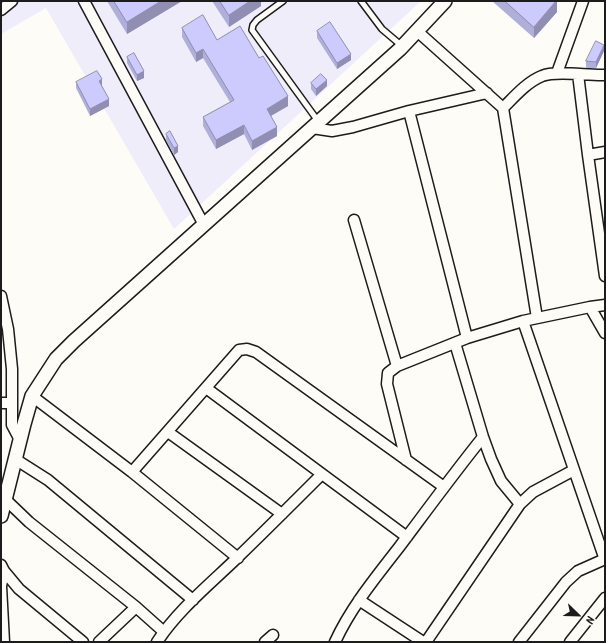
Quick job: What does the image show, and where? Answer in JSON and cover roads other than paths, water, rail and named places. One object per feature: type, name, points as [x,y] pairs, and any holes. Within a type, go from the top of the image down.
[{"type":"street","points":[[1,10],[12,1]]},
{"type":"street","points":[[84,1],[204,225]]},
{"type":"street","points":[[1,516],[32,396],[56,359],[74,341],[403,46],[445,1]]},
{"type":"street","points":[[557,74],[583,1]]},
{"type":"street","points":[[417,31],[503,108],[537,318]]},
{"type":"street","points":[[578,74],[605,276]]},
{"type":"street","points":[[503,108],[527,85],[543,75],[605,75]]},
{"type":"street","points":[[315,125],[332,131],[353,128],[409,111],[487,93]]},
{"type":"street","points":[[409,111],[467,338]]},
{"type":"street","points":[[588,155],[605,152]]},
{"type":"street","points":[[354,220],[397,366]]},
{"type":"street","points":[[1,296],[8,329],[12,370],[12,425],[20,440]]},
{"type":"street","points":[[406,460],[387,384],[388,373],[397,366],[467,338],[523,321],[605,305]]},
{"type":"street","points":[[590,307],[605,333]]},
{"type":"street","points":[[519,642],[566,582],[578,572],[605,560],[523,321]]},
{"type":"street","points":[[455,343],[491,459],[501,481],[520,504]]},
{"type":"street","points":[[132,472],[239,350],[247,349],[256,352],[444,487]]},
{"type":"street","points":[[206,388],[406,538]]},
{"type":"street","points":[[32,396],[132,472],[238,558]]},
{"type":"street","points":[[1,403],[12,403]]},
{"type":"street","points":[[168,432],[282,514]]},
{"type":"street","points":[[335,642],[359,600],[483,437]]},
{"type":"street","points":[[15,459],[48,480],[193,600]]},
{"type":"street","points":[[359,600],[424,642],[520,504],[533,492],[574,470]]},
{"type":"street","points":[[157,642],[193,600],[238,558],[322,474]]},
{"type":"street","points":[[5,498],[29,522],[136,607],[164,632]]},
{"type":"street","points":[[2,568],[1,586],[4,642]]},
{"type":"street","points":[[2,568],[19,589],[83,642]]},
{"type":"street","points":[[570,642],[605,598]]},
{"type":"street","points":[[99,642],[136,607]]},
{"type":"street","points":[[265,642],[273,635]]},
{"type":"lane","points":[[283,1],[257,20],[253,25],[252,30],[315,125]]},
{"type":"lane","points":[[361,1],[382,29],[403,46]]}]
